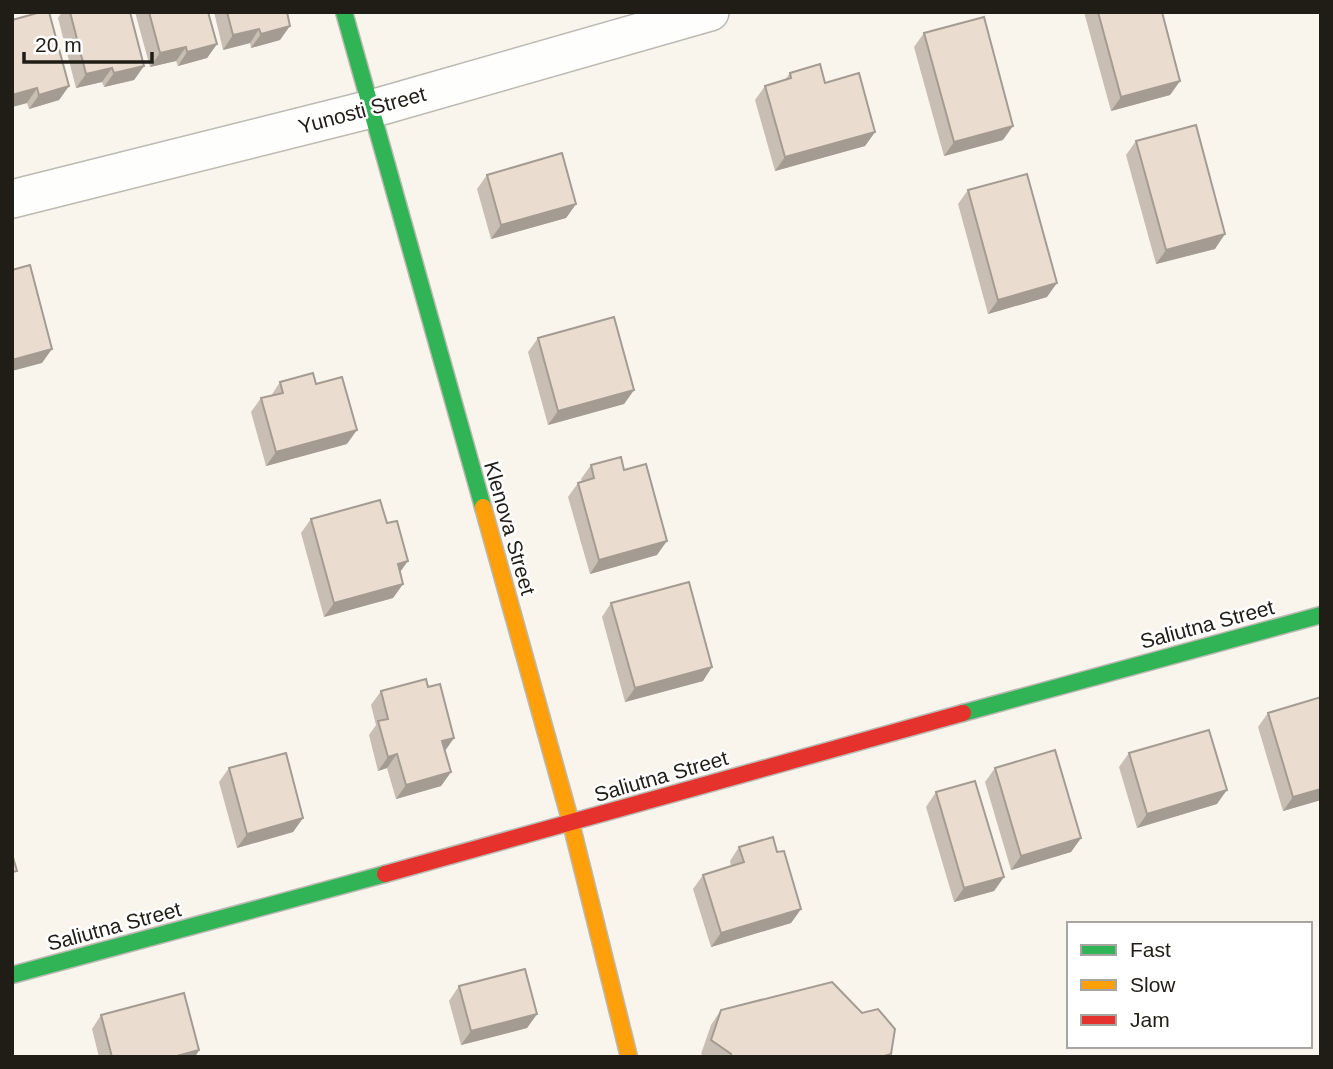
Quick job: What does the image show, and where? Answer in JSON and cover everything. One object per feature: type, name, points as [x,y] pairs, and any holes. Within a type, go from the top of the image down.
[{"type":"street","name":"Klenova Street","points":[[345,12],[571,823],[629,1057]]},
{"type":"street","name":"Yunosti Street","points":[[12,199],[371,109],[710,12]]},
{"type":"street","name":"Saliutna Street","points":[[12,975],[1321,615]]},
{"type":"building","points":[[49,12],[69,86],[39,95],[37,88],[12,95],[12,20]]},
{"type":"building","points":[[70,12],[130,12],[144,66],[114,73],[112,68],[86,74]]},
{"type":"building","points":[[149,12],[208,12],[217,44],[187,52],[186,47],[160,53]]},
{"type":"building","points":[[227,12],[287,12],[290,26],[261,34],[259,29],[233,35]]},
{"type":"building","points":[[1098,12],[1162,12],[1180,81],[1121,97]]},
{"type":"building","points":[[984,17],[1013,126],[954,142],[924,33]]},
{"type":"building","points":[[820,64],[825,83],[859,73],[875,132],[785,157],[765,86],[791,78],[790,73]]},
{"type":"building","points":[[1196,125],[1225,234],[1166,250],[1136,141]]},
{"type":"building","points":[[562,153],[576,204],[501,225],[487,175]]},
{"type":"building","points":[[1027,174],[1057,283],[998,300],[968,190]]},
{"type":"building","points":[[30,265],[52,349],[12,360],[12,270]]},
{"type":"building","points":[[614,317],[634,390],[558,411],[538,338]]},
{"type":"building","points":[[313,373],[316,384],[342,377],[357,430],[276,452],[261,398],[283,393],[280,382]]},
{"type":"building","points":[[621,457],[624,470],[646,464],[667,541],[599,560],[578,483],[594,478],[591,465]]},
{"type":"building","points":[[380,500],[387,523],[397,521],[408,561],[398,564],[403,584],[334,603],[311,519]]},
{"type":"building","points":[[689,582],[712,667],[635,688],[611,603]]},
{"type":"building","points":[[426,679],[428,687],[440,684],[454,738],[442,741],[451,772],[406,785],[397,754],[388,757],[378,721],[388,719],[381,691]]},
{"type":"building","points":[[1321,697],[1321,789],[1293,797],[1268,713]]},
{"type":"building","points":[[1209,730],[1227,790],[1147,814],[1129,753]]},
{"type":"building","points":[[1055,750],[1081,838],[1021,856],[995,768]]},
{"type":"building","points":[[286,753],[303,818],[247,834],[229,768]]},
{"type":"building","points":[[975,781],[1004,877],[964,888],[936,792]]},
{"type":"building","points":[[773,837],[777,852],[784,851],[801,909],[721,933],[703,875],[744,862],[739,847]]},
{"type":"building","points":[[12,854],[17,871],[12,872]]},
{"type":"building","points":[[525,969],[537,1014],[471,1031],[459,986]]},
{"type":"building","points":[[832,982],[862,1013],[878,1009],[895,1029],[891,1054],[881,1057],[732,1057],[711,1040],[721,1010]]},
{"type":"building","points":[[184,993],[199,1050],[173,1057],[112,1057],[101,1015]]},
{"type":"traffic: fast","points":[[344,12],[483,507]]},
{"type":"traffic: fast","points":[[963,713],[1321,615]]},
{"type":"traffic: fast","points":[[12,975],[385,874]]},
{"type":"traffic: slow","points":[[483,507],[571,823],[629,1057]]},
{"type":"traffic: jam","points":[[385,874],[963,713]]}]
